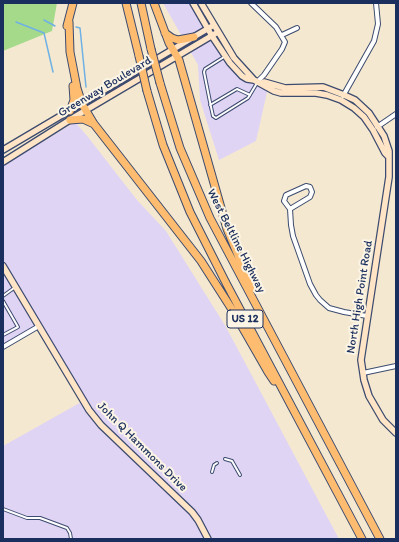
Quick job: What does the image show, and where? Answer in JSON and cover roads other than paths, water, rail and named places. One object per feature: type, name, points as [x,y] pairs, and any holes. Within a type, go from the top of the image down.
[{"type":"highway","points":[[73,3],[69,22],[70,52],[77,88],[82,104],[94,124],[201,261],[233,311],[268,372],[289,402]]},
{"type":"highway","name":"US 12","points":[[126,3],[147,91],[163,145],[190,212],[362,539]]},
{"type":"highway","name":"West Beltline Highway","points":[[141,3],[160,83],[180,148],[210,218],[380,539]]},
{"type":"highway","points":[[154,3],[165,33],[177,57],[229,233],[250,284],[271,327],[274,339]]},
{"type":"highway","points":[[69,22],[66,27],[67,45],[74,100],[70,111]]},
{"type":"highway","points":[[165,33],[177,40],[184,40],[194,37]]},
{"type":"highway","points":[[70,120],[83,120],[94,124]]},
{"type":"street","name":"North High Point Road","points":[[193,3],[207,29],[225,56],[242,76],[280,93],[316,93],[343,97],[376,128],[388,156],[389,177],[361,360],[366,389],[373,404],[383,420],[396,433]]},
{"type":"street","name":"North High Point Road","points":[[201,3],[234,58],[258,82]]},
{"type":"street","points":[[251,3],[276,27],[282,35],[285,44],[258,82]]},
{"type":"street","points":[[343,97],[374,41],[378,24],[376,3]]},
{"type":"street","name":"Greenway Boulevard","points":[[3,150],[214,25]]},
{"type":"street","points":[[282,35],[297,28]]},
{"type":"street","name":"Greenway Boulevard","points":[[3,162],[70,120],[218,32]]},
{"type":"street","points":[[376,128],[396,114]]},
{"type":"street","points":[[290,210],[310,197],[312,192],[310,187],[306,186],[286,195],[284,201],[290,210],[290,225],[310,284],[316,295],[329,308],[367,316]]},
{"type":"street","name":"John Q Hammons Drive","points":[[3,266],[89,410],[101,424],[192,512],[208,539]]},
{"type":"street","points":[[3,347],[39,326]]},
{"type":"street","points":[[363,372],[396,366]]},
{"type":"lane","points":[[225,56],[205,69],[204,72],[213,116],[216,118],[248,98],[258,82]]},
{"type":"lane","points":[[210,105],[237,89],[250,95]]},
{"type":"lane","points":[[3,296],[15,287]]},
{"type":"lane","points":[[3,301],[18,327],[4,334]]},
{"type":"lane","points":[[224,459],[232,461],[240,475]]},
{"type":"lane","points":[[212,472],[214,465],[217,463]]},
{"type":"lane","points":[[3,509],[27,518],[40,518],[67,528],[71,539]]},
{"type":"waterway","points":[[44,20],[55,26]]},
{"type":"waterway","points":[[16,22],[44,33],[53,72]]},
{"type":"waterway","points":[[76,27],[80,28],[86,87]]}]
